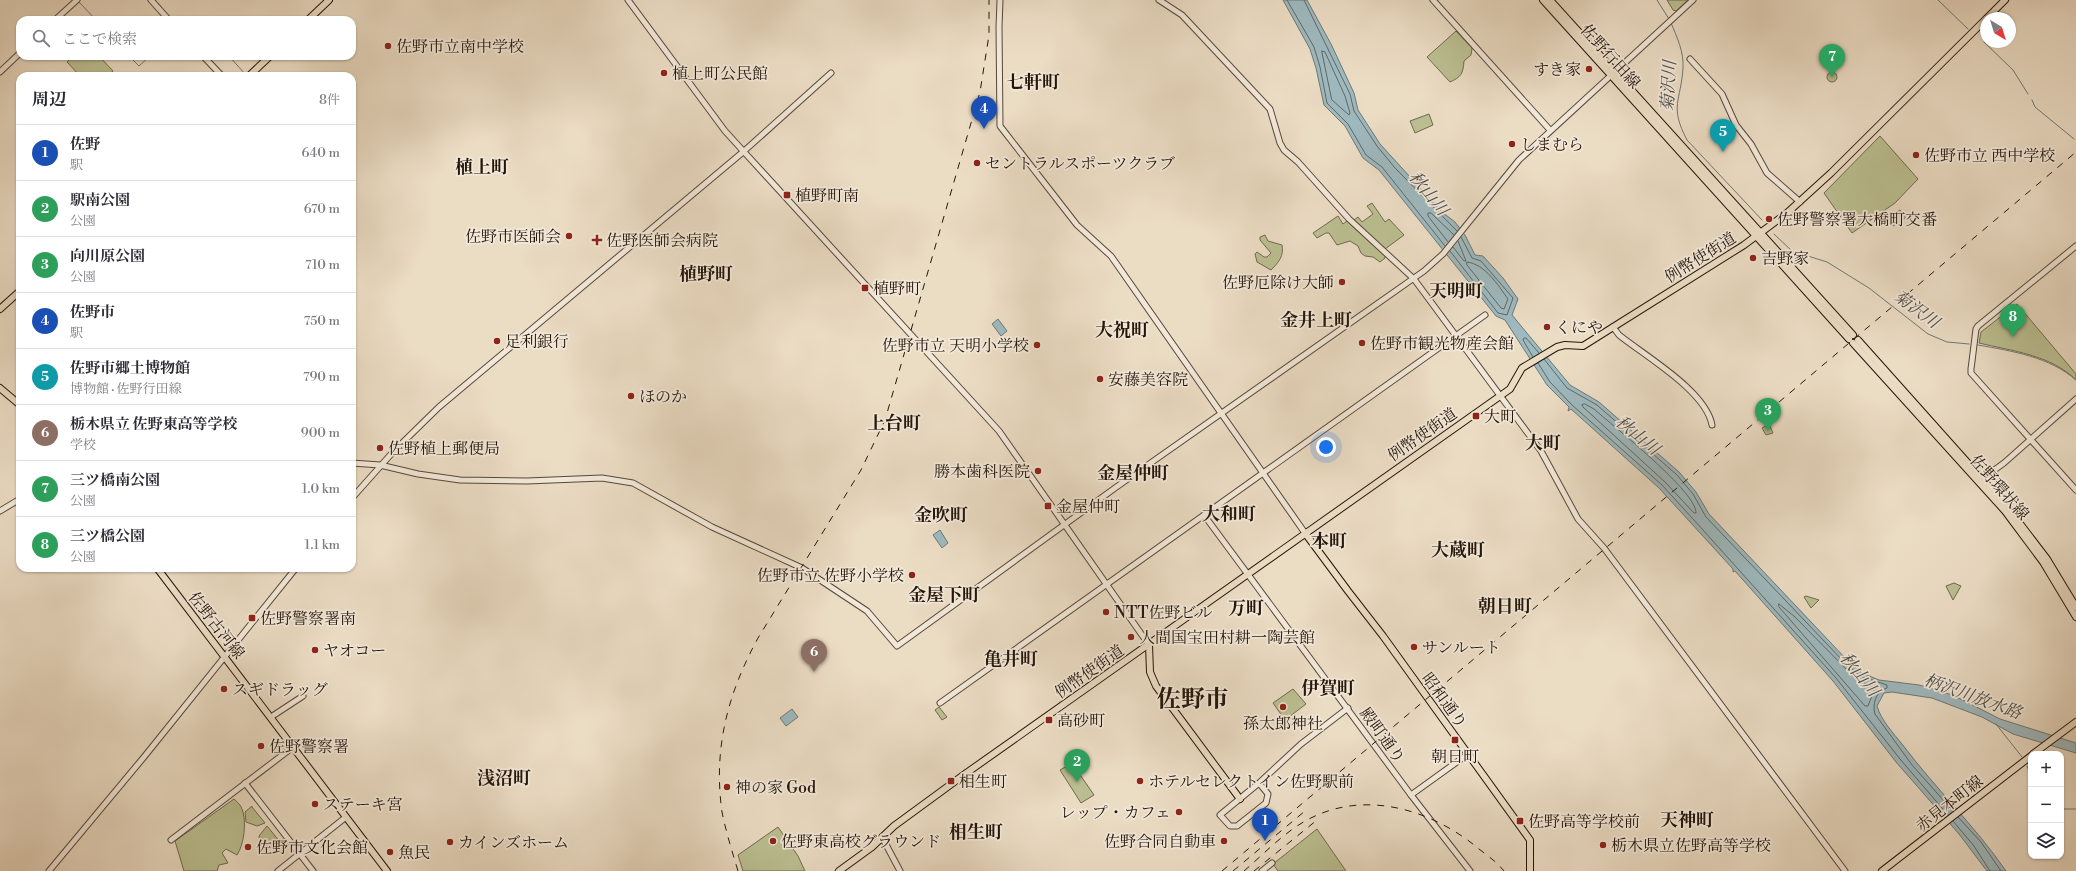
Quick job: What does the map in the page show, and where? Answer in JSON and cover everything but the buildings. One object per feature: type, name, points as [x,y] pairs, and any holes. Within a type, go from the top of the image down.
[{"type":"main road","points":[[312,16],[329,0]]},
{"type":"main road","name":"佐野行田線","points":[[1543,0],[1610,76],[1649,116],[1756,237]]},
{"type":"main road","name":"佐野行田線","points":[[1550,0],[1616,70],[1762,232]]},
{"type":"main road","name":"例幣使街道","points":[[1994,12],[2005,0]]},
{"type":"main road","name":"例幣使街道","points":[[839,871],[872,847],[882,837],[950,785],[1501,395],[1513,386],[1519,371],[1526,366],[1553,349],[1565,345],[1583,346],[1756,237],[1800,202],[1831,173],[1980,26]]},
{"type":"main road","points":[[253,72],[266,60]]},
{"type":"main road","points":[[1762,232],[1811,292]]},
{"type":"main road","points":[[1756,237],[1811,292]]},
{"type":"main road","name":"佐野環状線","points":[[1811,292],[2037,544],[2076,607]]},
{"type":"main road","points":[[0,309],[16,295]]},
{"type":"main road","points":[[0,388],[16,402]]},
{"type":"main road","name":"佐野環状線","points":[[1980,479],[2033,547],[2076,617]]},
{"type":"main road","name":"昭和通り","points":[[1306,533],[1530,840],[1530,871]]},
{"type":"main road","name":"佐野古河線","points":[[160,572],[387,871]]},
{"type":"main road","points":[[1149,645],[1150,672],[1156,686],[1240,798]]},
{"type":"main road","name":"赤見本町線","points":[[2037,751],[2076,722]]},
{"type":"main road","name":"赤見本町線","points":[[1882,871],[2028,758]]},
{"type":"street","points":[[59,16],[76,0]]},
{"type":"street","points":[[151,0],[166,16]]},
{"type":"street","points":[[628,0],[648,25],[704,105],[744,152],[999,431],[1149,645]]},
{"type":"street","points":[[1000,0],[998,27],[1000,126],[1077,225],[1111,256],[1306,533]]},
{"type":"street","points":[[1159,0],[1182,15],[1270,109],[1280,143],[1287,153],[1298,162],[1350,219],[1414,279],[1549,462],[1578,519],[1604,548],[1845,871]]},
{"type":"street","points":[[1433,0],[1550,130]]},
{"type":"street","points":[[356,464],[380,465],[418,474],[460,480],[527,481],[602,478],[633,483],[712,526],[802,568],[867,611],[897,646],[1065,525],[1414,279],[1443,254],[1519,160],[1693,0]]},
{"type":"street","points":[[0,72],[16,57]]},
{"type":"street","points":[[1690,59],[1722,94],[1736,125],[1751,144],[1767,173],[1800,202]]},
{"type":"street","points":[[207,60],[218,72]]},
{"type":"street","points":[[356,493],[380,465],[421,424],[457,392],[744,152],[831,73]]},
{"type":"street","points":[[2076,246],[1976,330],[1971,373],[2076,490]]},
{"type":"street","points":[[940,704],[1106,584],[1485,315]]},
{"type":"street","points":[[1613,327],[1619,335],[1665,369],[1692,393],[1709,412],[1712,425]]},
{"type":"street","points":[[1980,479],[2004,463],[2076,399]]},
{"type":"street","points":[[0,511],[16,501]]},
{"type":"street","name":"殿町通り","points":[[1204,515],[1411,795],[1470,871]]},
{"type":"street","points":[[49,871],[293,572]]},
{"type":"street","points":[[271,717],[303,696]]},
{"type":"street","points":[[1259,783],[1268,794],[1267,801],[1234,827],[1227,823],[1220,815],[1259,783],[1301,744],[1348,708]]},
{"type":"street","points":[[171,840],[293,746]]},
{"type":"street","points":[[1411,795],[1468,754]]},
{"type":"street","points":[[245,783],[313,871]]},
{"type":"street","points":[[278,871],[346,817]]},
{"type":"street","points":[[882,837],[900,871]]},
{"type":"street","points":[[1262,871],[1272,863]]},
{"type":"green space","points":[[1667,0],[1688,0],[1676,11],[1673,10]]},
{"type":"green space","points":[[1456,31],[1472,48],[1471,55],[1464,61],[1461,74],[1450,82],[1427,57]]},
{"type":"green space","points":[[69,60],[103,60],[113,71],[76,72],[67,62]]},
{"type":"green space","points":[[1832,72],[1837,77],[1832,82],[1827,77]]},
{"type":"green space","points":[[1429,114],[1433,125],[1415,133],[1410,121]]},
{"type":"green space","points":[[1880,136],[1918,179],[1895,203],[1852,233],[1824,193]]},
{"type":"green space","points":[[1372,203],[1385,222],[1389,219],[1404,235],[1385,249],[1354,220],[1358,217],[1362,222],[1373,214],[1367,206]]},
{"type":"green space","points":[[1338,216],[1343,224],[1347,221],[1385,256],[1385,258],[1380,262],[1373,257],[1365,256],[1361,253],[1358,246],[1350,241],[1337,245],[1329,233],[1317,238],[1313,233]]},
{"type":"green space","points":[[1265,235],[1268,241],[1282,245],[1280,259],[1271,270],[1257,262],[1255,254],[1257,252],[1264,257],[1267,257],[1271,253],[1260,240],[1260,237]]},
{"type":"green space","points":[[2017,304],[2076,374],[2076,380],[2055,365],[2043,359],[1979,343],[1981,332]]},
{"type":"green space","points":[[1769,424],[1773,433],[1766,435],[1762,428]]},
{"type":"green space","points":[[1954,583],[1961,586],[1953,600],[1946,586]]},
{"type":"green space","points":[[1806,596],[1819,600],[1811,608],[1804,597]]},
{"type":"green space","points":[[1293,689],[1306,704],[1285,720],[1273,703]]},
{"type":"green space","points":[[939,707],[947,717],[942,720],[935,710]]},
{"type":"green space","points":[[1072,763],[1094,795],[1081,803],[1060,770]]},
{"type":"green space","points":[[234,799],[239,804],[244,814],[243,839],[237,855],[226,849],[222,853],[228,863],[219,865],[217,871],[184,871],[175,841]]},
{"type":"green space","points":[[252,806],[265,823],[257,826],[246,822],[245,812]]},
{"type":"green space","points":[[267,826],[280,842],[264,848],[260,842],[259,836]]},
{"type":"green space","name":"佐野東高校グラウンド","points":[[778,827],[798,856],[805,871],[743,871],[738,855]]},
{"type":"green space","points":[[1317,829],[1346,871],[1278,871],[1273,864]]},
{"type":"water","name":"秋山川","points":[[1283,0],[1307,0],[1331,44],[1354,93],[1358,110],[1380,144],[1442,212],[1455,222],[1465,235],[1475,255],[1483,256],[1503,278],[1518,299],[1512,315],[1570,385],[1599,402],[1679,472],[1696,492],[1709,514],[1847,660],[1862,673],[1879,680],[1919,685],[1944,692],[2000,719],[2076,743],[2076,753],[2013,734],[1982,717],[1932,698],[1892,692],[1884,693],[1877,706],[1884,721],[1981,838],[2006,871],[1987,871],[1959,834],[1896,762],[1833,681],[1735,571],[1733,572],[1733,569],[1659,488],[1571,409],[1568,411],[1569,407],[1547,385],[1505,320],[1496,316],[1379,170],[1363,158],[1345,126],[1324,105],[1316,68],[1310,49]]},
{"type":"water","points":[[1900,210],[1906,218],[1893,226],[1888,218]]},
{"type":"water","points":[[998,319],[1007,331],[1001,336],[992,324]]},
{"type":"water","points":[[940,530],[948,543],[942,548],[933,535]]},
{"type":"water","points":[[792,709],[798,717],[786,726],[780,718]]},
{"type":"pier","points":[[1461,227],[1465,233],[1446,256],[1441,250]]},
{"type":"waterway","name":"菊沢川","points":[[1657,0],[1669,19]]},
{"type":"waterway","points":[[1938,0],[1968,29]]},
{"type":"waterway","points":[[78,1],[92,16]]},
{"type":"waterway","name":"菊沢川","points":[[1671,23],[1680,45],[1683,62],[1677,111],[1678,119],[1687,140],[1762,220]]},
{"type":"waterway","points":[[1990,48],[2013,70],[2028,94]]},
{"type":"waterway","points":[[133,60],[139,66],[146,60]]},
{"type":"waterway","points":[[233,60],[243,72]]},
{"type":"waterway","points":[[2032,100],[2035,107],[2074,139]]},
{"type":"waterway","name":"菊沢川","points":[[1774,234],[1792,251],[1827,262],[1869,288],[1928,334],[1947,342],[1969,344]]},
{"type":"waterway","name":"菊沢川","points":[[1978,345],[2043,360],[2066,372],[2076,380]]},
{"type":"waterway","name":"柄沢川放水路","points":[[1996,724],[2022,757]]},
{"type":"waterway","points":[[2064,809],[2076,809]]},
{"type":"railway","points":[[738,871],[722,812],[720,788],[722,743],[725,722],[731,700],[738,679],[758,638],[861,470],[885,420],[980,92],[989,35],[989,0]]},
{"type":"railway","points":[[1222,871],[2076,152]]},
{"type":"railway","points":[[1244,871],[1268,849],[1303,822],[1334,809],[1356,805],[1378,805],[1400,809],[1421,815],[1442,824],[1479,849],[1504,871]]},
{"type":"railway","points":[[1233,871],[1305,811]]},
{"type":"railway","points":[[1254,871],[1317,820]]},
{"type":"place","name":"佐野市立南中学校","points":[[388,46]]},
{"type":"place","name":"すき家","points":[[1589,69]]},
{"type":"place","name":"植上町公民館","points":[[664,73]]},
{"type":"place","name":"三ツ橋南公園","points":[[1832,77]]},
{"type":"place","name":"佐野市","points":[[984,129]]},
{"type":"place","name":"しまむら","points":[[1512,144]]},
{"type":"place","name":"佐野市郷土博物館","points":[[1723,152]]},
{"type":"place","name":"佐野市立 西中学校","points":[[1916,155]]},
{"type":"place","name":"セントラルスポーツクラブ","points":[[977,163]]},
{"type":"place","name":"植野町南","points":[[787,195]]},
{"type":"place","name":"佐野警察署大橋町交番","points":[[1769,219]]},
{"type":"place","name":"佐野市医師会","points":[[569,236]]},
{"type":"place","name":"佐野医師会病院","points":[[597,240]]},
{"type":"place","name":"吉野家","points":[[1753,258]]},
{"type":"place","name":"佐野厄除け大師","points":[[1342,282]]},
{"type":"place","name":"植野町","points":[[865,288]]},
{"type":"place","name":"くにや","points":[[1547,327]]},
{"type":"place","name":"三ツ橋公園","points":[[2013,337]]},
{"type":"place","name":"足利銀行","points":[[497,341]]},
{"type":"place","name":"佐野市観光物産会館","points":[[1362,343]]},
{"type":"place","name":"佐野市立 天明小学校","points":[[1037,345]]},
{"type":"place","name":"安藤美容院","points":[[1100,379]]},
{"type":"place","name":"ほのか","points":[[631,396]]},
{"type":"place","name":"大町","points":[[1476,416]]},
{"type":"place","name":"向川原公園","points":[[1768,431]]},
{"type":"place","name":"佐野植上郵便局","points":[[380,448]]},
{"type":"place","name":"勝本歯科医院","points":[[1038,471]]},
{"type":"place","name":"金屋仲町","points":[[1048,506]]},
{"type":"place","name":"佐野市立 佐野小学校","points":[[912,575]]},
{"type":"place","name":"NTT佐野ビル","points":[[1106,612]]},
{"type":"place","name":"佐野警察署南","points":[[252,618]]},
{"type":"place","name":"人間国宝田村耕一陶芸館","points":[[1131,637]]},
{"type":"place","name":"サンルート","points":[[1414,647]]},
{"type":"place","name":"ヤオコー","points":[[315,650]]},
{"type":"place","name":"栃木県立 佐野東高等学校","points":[[814,672]]},
{"type":"place","name":"スギドラッグ","points":[[224,689]]},
{"type":"place","name":"孫太郎神社","points":[[1283,707]]},
{"type":"place","name":"高砂町","points":[[1049,720]]},
{"type":"place","name":"朝日町","points":[[1455,740]]},
{"type":"place","name":"佐野警察署","points":[[261,746]]},
{"type":"place","name":"相生町","points":[[951,781]]},
{"type":"place","name":"ホテルセレクトイン佐野駅前","points":[[1140,781]]},
{"type":"place","name":"駅南公園","points":[[1077,782]]},
{"type":"place","name":"神の家 God","points":[[727,787]]},
{"type":"place","name":"ステーキ宮","points":[[315,804]]},
{"type":"place","name":"レップ・カフェ","points":[[1179,812]]},
{"type":"place","name":"佐野高等学校前","points":[[1520,821]]},
{"type":"place","name":"佐野東高校グラウンド","points":[[773,841]]},
{"type":"place","name":"佐野合同自動車","points":[[1224,841]]},
{"type":"place","name":"佐野","points":[[1265,841]]},
{"type":"place","name":"カインズホーム","points":[[450,842]]},
{"type":"place","name":"栃木県立佐野高等学校","points":[[1603,845]]},
{"type":"place","name":"佐野市文化会館","points":[[248,847]]},
{"type":"place","name":"魚民","points":[[390,852]]},
{"type":"district","name":"七軒町","points":[[1033,82]]},
{"type":"district","name":"植上町","points":[[482,167]]},
{"type":"district","name":"植野町","points":[[706,274]]},
{"type":"district","name":"天明町","points":[[1456,291]]},
{"type":"district","name":"金井上町","points":[[1316,320]]},
{"type":"district","name":"大祝町","points":[[1122,330]]},
{"type":"district","name":"上台町","points":[[894,423]]},
{"type":"district","name":"大町","points":[[1543,443]]},
{"type":"district","name":"金屋仲町","points":[[1133,473]]},
{"type":"district","name":"大和町","points":[[1229,514]]},
{"type":"district","name":"金吹町","points":[[941,515]]},
{"type":"district","name":"本町","points":[[1329,541]]},
{"type":"district","name":"大蔵町","points":[[1458,550]]},
{"type":"district","name":"金屋下町","points":[[944,595]]},
{"type":"district","name":"朝日町","points":[[1505,606]]},
{"type":"district","name":"万町","points":[[1246,608]]},
{"type":"district","name":"亀井町","points":[[1011,659]]},
{"type":"district","name":"伊賀町","points":[[1328,688]]},
{"type":"district","name":"佐野市","points":[[1193,699]]},
{"type":"district","name":"浅沼町","points":[[504,778]]},
{"type":"district","name":"天神町","points":[[1687,820]]},
{"type":"district","name":"相生町","points":[[976,832]]}]
